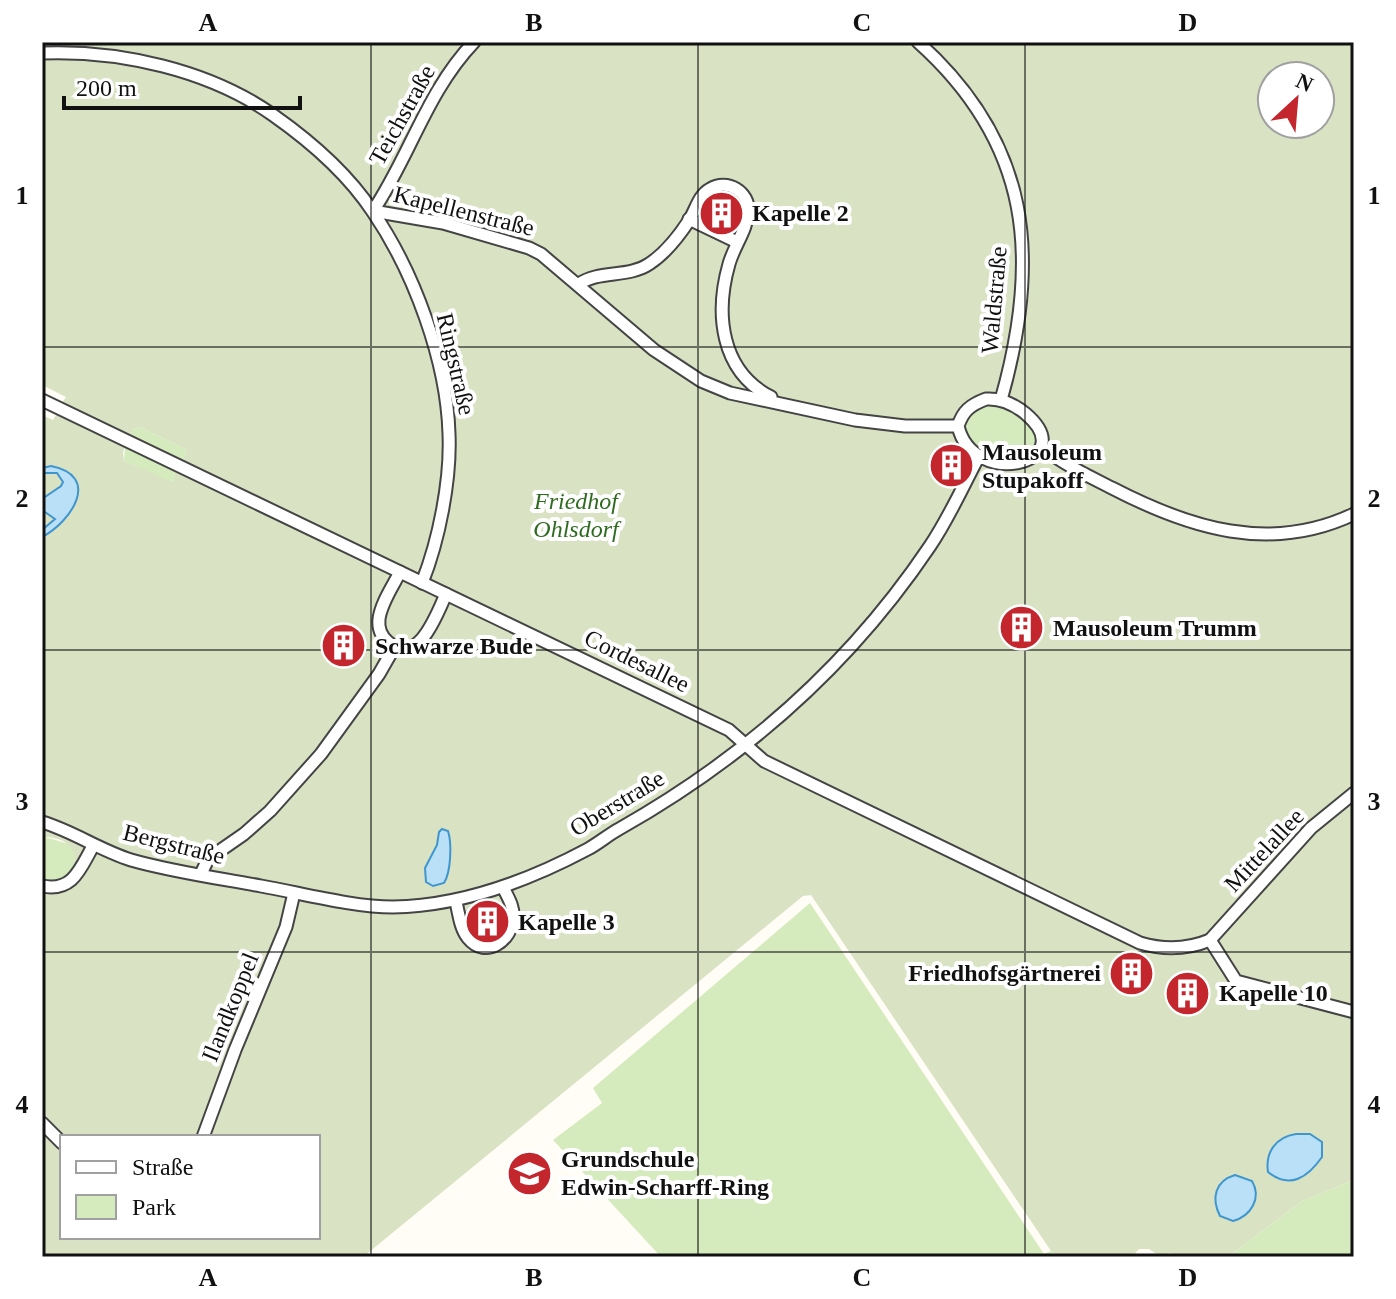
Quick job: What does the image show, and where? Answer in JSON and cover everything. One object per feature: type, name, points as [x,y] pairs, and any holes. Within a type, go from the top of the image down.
[{"type":"street","name":"Teichstraße","points":[[373,211],[432,99],[474,42]]},
{"type":"street","name":"Waldstraße","points":[[918,42],[962,86],[988,125],[1000,150],[1020,216],[1024,257],[1020,320],[1001,400]]},
{"type":"street","name":"Kapellenstraße","points":[[42,53],[95,54],[148,62],[241,97],[273,115],[323,155],[373,211],[443,223],[541,254],[654,350],[701,381],[730,393],[800,410],[882,424],[935,428],[958,426]]},
{"type":"street","name":"Kapellenstraße","points":[[579,284],[645,267],[662,254],[702,196],[711,188],[721,185],[734,188],[744,196],[748,208],[746,224],[737,242],[723,291],[723,327],[728,353],[741,373],[762,393],[781,404]]},
{"type":"street","name":"Ringstraße","points":[[373,211],[401,261],[422,308],[438,363],[449,424],[445,486],[437,535],[422,583]]},
{"type":"street","points":[[689,219],[737,242]]},
{"type":"street","name":"Cordesallee","points":[[42,400],[729,730],[764,761],[1140,943],[1173,948],[1210,940]]},
{"type":"street","points":[[1001,400],[1031,419],[1040,434],[1042,447],[1034,459],[1026,463],[995,463],[979,456],[966,445],[958,426],[965,411],[976,403],[1001,400]]},
{"type":"street","points":[[1042,447],[1068,465],[1139,503],[1220,531],[1240,535],[1285,534],[1322,527],[1354,514]]},
{"type":"street","points":[[747,745],[823,678],[898,590],[939,531],[979,456]]},
{"type":"street","points":[[400,572],[379,622],[380,632],[386,641],[395,646],[404,648],[421,641],[446,594]]},
{"type":"street","points":[[201,874],[208,859],[270,811],[322,753],[379,674],[395,646]]},
{"type":"street","name":"Oberstraße","points":[[245,884],[392,907],[456,902],[503,887],[589,849],[662,804],[747,745]]},
{"type":"street","name":"Mittelallee","points":[[1210,940],[1311,828],[1354,793]]},
{"type":"street","name":"Bergstraße","points":[[42,822],[132,860],[245,884]]},
{"type":"street","name":"Bergstraße","points":[[42,886],[62,887],[69,882],[93,846]]},
{"type":"street","points":[[456,902],[468,938],[476,945],[496,946],[505,940],[513,920],[513,907],[503,887]]},
{"type":"street","name":"Ilandkoppel","points":[[204,1135],[286,927],[294,893]]},
{"type":"street","points":[[1210,940],[1236,981],[1354,1012]]},
{"type":"street","points":[[42,1123],[60,1141]]},
{"type":"green space","name":"Friedhof Ohlsdorf","points":[[42,42],[1354,42],[1354,1180],[1302,1201],[1228,1257],[1169,1257],[1172,1253],[1158,1255],[1149,1249],[1139,1249],[1132,1257],[1059,1257],[1051,1251],[811,895],[803,896],[363,1257],[42,1257],[42,880],[54,882],[63,879],[74,864],[75,855],[61,840],[42,839],[42,415],[53,420],[56,415],[42,407],[42,394],[62,403],[66,397],[42,385]],"holes":[[[988,404],[1004,407],[1025,419],[1036,441],[1027,454],[1014,459],[999,459],[985,453],[965,433],[963,422],[970,411]],[[140,427],[187,450],[182,461],[130,436],[133,429]],[[125,447],[176,472],[172,482],[124,461]],[[493,903],[504,906],[510,922],[495,942],[488,942],[471,933],[467,922],[471,909]]]},
{"type":"green space","points":[[988,404],[1012,410],[1025,419],[1036,441],[1032,449],[1020,457],[1004,459],[977,449],[962,431],[970,413]]},
{"type":"green space","points":[[140,427],[187,450],[182,461],[130,436],[133,429]]},
{"type":"green space","points":[[125,447],[177,472],[171,483],[124,461]]},
{"type":"green space","points":[[45,837],[69,844],[77,855],[70,873],[55,882],[42,880],[42,839]]},
{"type":"green space","points":[[493,903],[504,906],[510,922],[495,942],[481,942],[470,932],[467,917],[473,909]]},
{"type":"green space","points":[[810,903],[1044,1254],[1051,1251],[1059,1257],[661,1257],[553,1140],[602,1103],[593,1088]]},
{"type":"green space","points":[[1354,1180],[1354,1257],[1228,1257],[1302,1201]]},
{"type":"water","points":[[51,466],[66,471],[75,479],[78,489],[71,511],[42,537],[42,530],[55,519],[42,510],[42,499],[63,482],[57,473],[42,473],[42,468]]},
{"type":"water","points":[[442,829],[448,831],[449,836],[449,865],[444,883],[433,886],[426,882],[425,868]]},
{"type":"water","points":[[1296,1134],[1310,1134],[1322,1142],[1322,1157],[1305,1175],[1284,1180],[1268,1172],[1268,1158],[1278,1142]]},
{"type":"water","points":[[1235,1175],[1252,1181],[1256,1194],[1250,1211],[1233,1221],[1220,1216],[1216,1197],[1223,1181]]},
{"type":"place","name":"Kapelle 2","points":[[721,213]]},
{"type":"place","name":"Mausoleum Stupakoff","points":[[951,466]]},
{"type":"place","name":"Mausoleum Trumm","points":[[1022,628]]},
{"type":"place","name":"Schwarze Bude","points":[[344,646]]},
{"type":"place","name":"Kapelle 3","points":[[487,922]]},
{"type":"place","name":"Friedhofsgärtnerei","points":[[1132,973]]},
{"type":"place","name":"Kapelle 10","points":[[1188,993]]},
{"type":"place","name":"Grundschule Edwin-Scharff-Ring","points":[[530,1173]]}]
